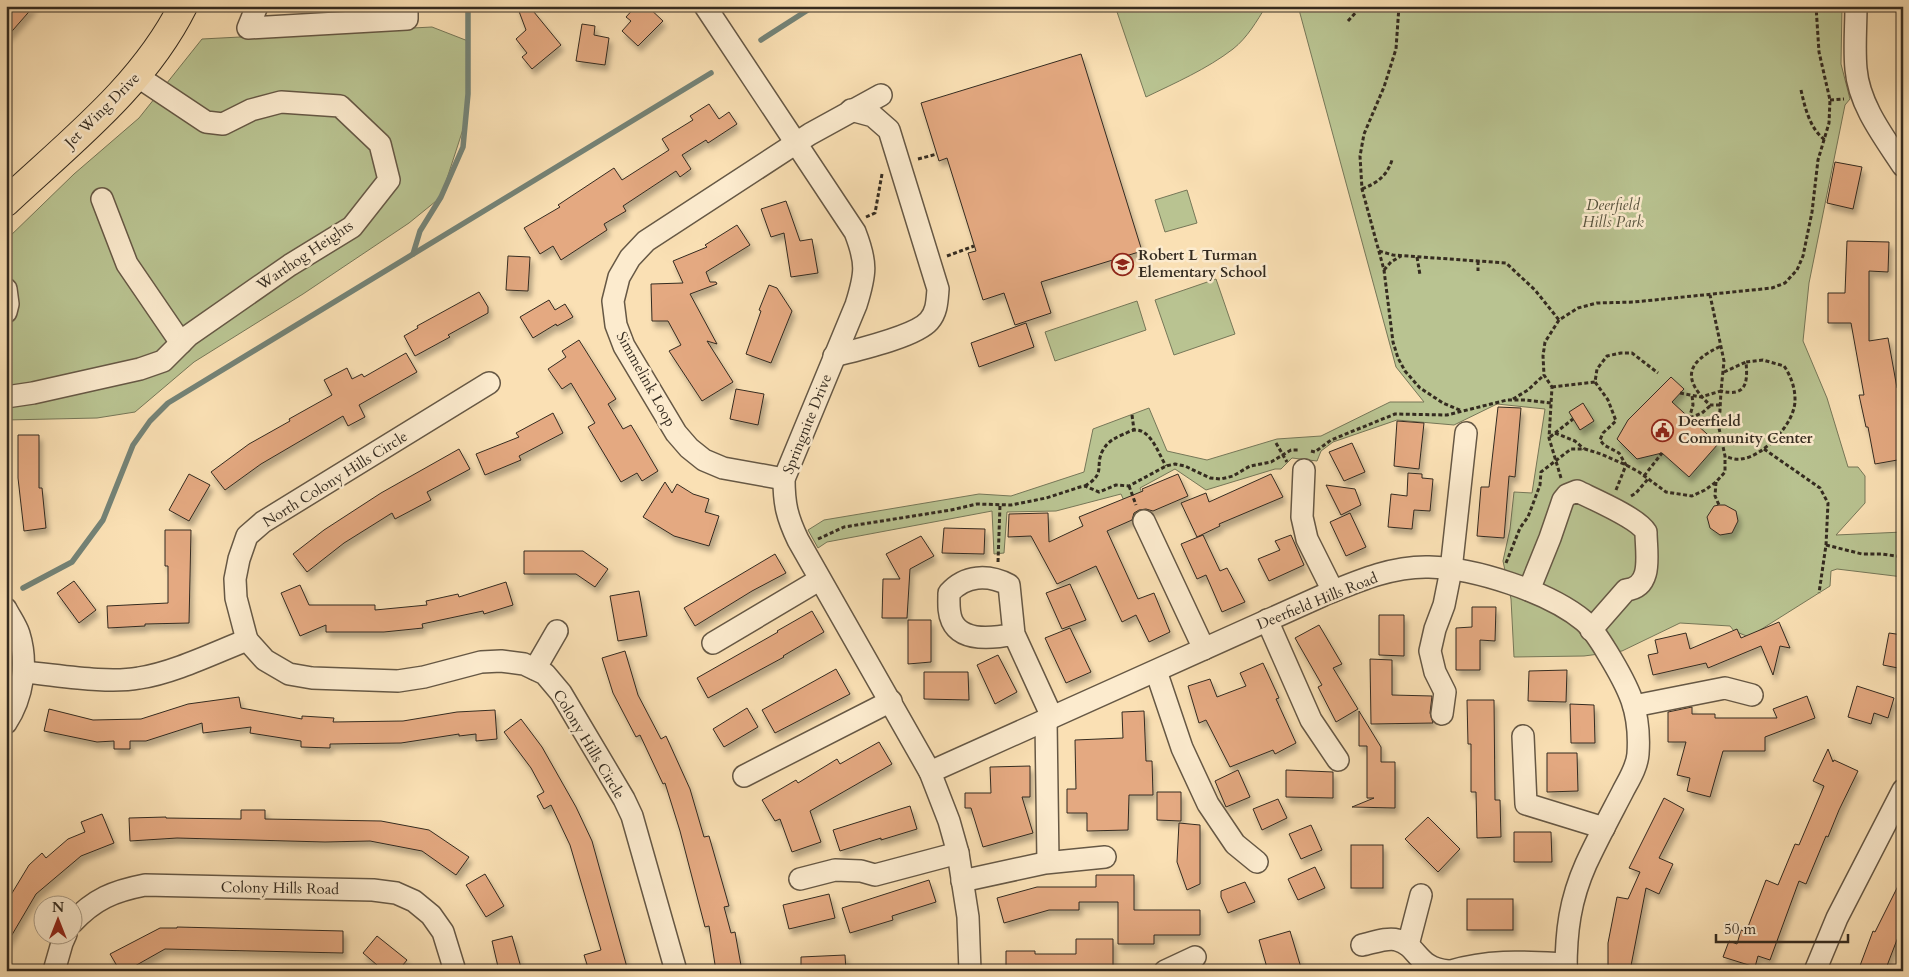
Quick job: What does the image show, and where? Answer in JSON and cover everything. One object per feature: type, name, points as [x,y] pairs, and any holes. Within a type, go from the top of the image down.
[{"type":"main road","name":"Jet Wing Drive","points":[[6,202],[137,76],[159,48],[183,6]]},
{"type":"street","points":[[257,6],[248,28],[407,19],[407,6]]},
{"type":"street","name":"Springnite Drive","points":[[705,6],[855,232],[862,251],[864,264],[863,280],[856,305],[784,479],[784,502],[789,522],[819,580],[891,701],[930,772],[949,821],[958,853],[968,917],[970,971]]},
{"type":"street","points":[[1856,6],[1856,70],[1862,92],[1872,117],[1903,166]]},
{"type":"street","name":"Warthog Heights","points":[[6,397],[140,370],[163,361],[181,343],[290,265],[352,227],[389,180],[380,144],[340,106],[281,102],[251,110],[223,124],[206,122],[137,76]]},
{"type":"street","name":"Simmelink Loop","points":[[784,479],[724,468],[704,460],[689,448],[676,433],[624,346],[616,325],[613,301],[619,277],[630,258],[646,242],[795,144],[851,110],[881,95]]},
{"type":"street","points":[[834,356],[914,332],[928,322],[937,307],[938,289],[889,130],[873,116],[851,110]]},
{"type":"street","points":[[102,199],[127,264],[181,343]]},
{"type":"street","points":[[6,289],[8,304],[6,312]]},
{"type":"street","name":"North Colony Hills Circle","points":[[247,640],[236,598],[235,579],[239,558],[247,536],[263,522],[489,383]]},
{"type":"street","points":[[1442,714],[1445,692],[1435,672],[1430,652],[1435,629],[1444,604],[1451,570],[1466,433]]},
{"type":"street","points":[[1296,466],[1302,517],[1307,539],[1333,591]]},
{"type":"street","points":[[1528,590],[1550,538],[1563,500],[1567,495],[1576,491],[1608,506],[1642,526],[1646,532],[1646,576],[1635,589],[1626,590],[1591,630]]},
{"type":"street","points":[[1144,521],[1204,649]]},
{"type":"street","name":"Deerfield Hills Road","points":[[930,772],[1267,620],[1372,576],[1429,567],[1479,575],[1528,590],[1585,622],[1623,678],[1639,725],[1638,757],[1632,775],[1586,864],[1574,896],[1568,923],[1566,968]]},
{"type":"street","points":[[1014,634],[998,637],[964,634],[953,623],[949,612],[949,593],[955,586],[974,577],[996,578],[1009,585],[1014,634],[1049,719],[1048,862]]},
{"type":"street","points":[[713,644],[819,580]]},
{"type":"street","points":[[6,609],[18,631],[23,649],[24,672],[12,714],[6,723]]},
{"type":"street","points":[[1267,620],[1311,720],[1338,760]]},
{"type":"street","points":[[535,670],[557,631]]},
{"type":"street","points":[[24,672],[110,680],[138,679],[247,640]]},
{"type":"street","name":"Colony Hills Circle","points":[[247,640],[265,660],[289,674],[312,678],[398,681],[424,677],[481,662],[501,661],[524,664],[544,674],[561,693],[624,799],[632,816],[676,971]]},
{"type":"street","points":[[1156,671],[1182,748],[1208,804],[1235,844],[1257,862]]},
{"type":"street","points":[[1634,706],[1725,688],[1752,694]]},
{"type":"street","points":[[744,776],[891,701]]},
{"type":"street","points":[[1523,736],[1526,804],[1604,828]]},
{"type":"street","points":[[1815,971],[1836,918],[1903,790]]},
{"type":"street","points":[[800,879],[834,870],[861,871],[875,875],[958,853]]},
{"type":"street","points":[[962,881],[1048,862],[1105,857]]},
{"type":"street","name":"Colony Hills Road","points":[[82,912],[103,898],[124,889],[145,885],[373,890],[396,893],[414,901],[431,916],[443,932],[455,971]]},
{"type":"street","points":[[1408,945],[1421,895]]},
{"type":"street","points":[[1362,945],[1395,939],[1408,945],[1421,961],[1436,970],[1449,971],[1474,964],[1500,962],[1517,962],[1566,968]]},
{"type":"street","points":[[54,971],[62,944]]},
{"type":"street","points":[[1165,971],[1195,957]]},
{"type":"path","points":[[1348,21],[1357,11],[1368,6]]},
{"type":"path","points":[[1398,6],[1396,49],[1384,87],[1364,134],[1360,156],[1362,189],[1384,270],[1393,342],[1398,358],[1404,371],[1420,388],[1443,403],[1463,411]]},
{"type":"path","points":[[1563,486],[1549,438],[1552,387],[1544,375],[1543,356],[1545,342],[1559,320],[1578,308],[1597,303],[1634,302],[1772,288],[1785,283],[1797,270],[1803,256],[1812,212],[1818,160],[1829,123],[1830,100],[1819,52],[1816,6]]},
{"type":"path","points":[[1801,90],[1813,126],[1818,135],[1825,141]]},
{"type":"path","points":[[1830,100],[1850,99]]},
{"type":"path","points":[[1362,189],[1383,177],[1389,169],[1392,160]]},
{"type":"path","points":[[1379,252],[1393,255],[1506,263],[1534,290],[1559,320]]},
{"type":"path","points":[[1384,270],[1391,262],[1402,255]]},
{"type":"path","points":[[1418,257],[1420,275]]},
{"type":"path","points":[[1478,261],[1478,271]]},
{"type":"path","points":[[1710,295],[1724,361],[1720,428],[1726,456],[1740,460],[1752,456],[1775,439],[1786,426],[1793,412],[1796,400],[1792,382],[1784,366],[1763,360],[1746,362],[1724,372]]},
{"type":"path","points":[[1710,406],[1701,397],[1692,383],[1691,370],[1696,362],[1706,353],[1721,346]]},
{"type":"path","points":[[1618,497],[1615,492],[1619,477],[1626,465],[1619,453],[1604,445],[1600,440],[1603,434],[1616,421],[1608,400],[1596,382],[1597,370],[1607,356],[1632,353],[1658,373]]},
{"type":"path","points":[[1680,393],[1701,397],[1721,391],[1737,392],[1745,386],[1747,378],[1746,362]]},
{"type":"path","points":[[1511,400],[1528,390],[1544,375]]},
{"type":"path","points":[[1552,387],[1596,382]]},
{"type":"path","points":[[1692,394],[1693,405],[1690,419],[1702,413],[1710,406],[1720,405]]},
{"type":"path","points":[[1085,486],[1099,492],[1116,485],[1129,486],[1166,466],[1175,464],[1185,466],[1210,478],[1221,479],[1233,476],[1250,466],[1271,462],[1290,450],[1315,452],[1331,440],[1395,414],[1447,415],[1511,400],[1551,403]]},
{"type":"path","points":[[1132,415],[1134,430]]},
{"type":"path","points":[[1549,438],[1573,419]]},
{"type":"path","points":[[802,548],[844,527],[951,510],[976,504],[1011,505],[1046,498],[1085,486],[1094,480],[1099,472],[1102,452],[1110,440],[1134,430],[1143,432],[1149,437],[1166,466]]},
{"type":"path","points":[[1555,433],[1575,441],[1585,449]]},
{"type":"path","points":[[1276,443],[1282,454],[1296,466]]},
{"type":"path","points":[[1764,448],[1820,488],[1828,503],[1826,545],[1819,593]]},
{"type":"path","points":[[1629,497],[1636,493],[1662,453]]},
{"type":"path","points":[[1716,482],[1715,496],[1719,506]]},
{"type":"path","points":[[996,578],[1000,542],[1000,505]]},
{"type":"path","points":[[1826,545],[1862,554],[1903,557]]},
{"type":"green space","points":[[1115,6],[1266,6],[1247,35],[1233,49],[1202,69],[1146,97]]},
{"type":"green space","name":"Deerfield Hills Park","points":[[1298,6],[1842,6],[1841,64],[1850,99],[1845,105],[1809,283],[1803,341],[1827,398],[1848,467],[1858,467],[1865,476],[1865,503],[1836,535],[1903,532],[1903,577],[1837,569],[1831,571],[1830,586],[1749,637],[1734,631],[1730,626],[1680,623],[1622,651],[1584,656],[1514,657],[1511,599],[1503,561],[1510,529],[1514,492],[1532,493],[1545,409],[1497,404],[1454,425],[1397,420],[1333,442],[1321,451],[1317,461],[1292,458],[1281,469],[1275,469],[1206,490],[1175,469],[1140,488],[1151,519],[1135,525],[1121,494],[1056,511],[1007,512],[1004,553],[994,554],[992,511],[827,542],[818,548],[808,530],[824,520],[979,494],[1011,496],[1084,472],[1093,429],[1149,408],[1167,451],[1207,460],[1277,439],[1321,436],[1390,402],[1424,402],[1396,367]]},
{"type":"green space","points":[[432,27],[468,41],[466,120],[441,197],[409,223],[303,294],[194,362],[135,412],[97,418],[6,420],[6,240],[74,174],[139,118],[202,39]]},
{"type":"green space","points":[[1187,190],[1197,223],[1165,232],[1155,200]]},
{"type":"green space","points":[[1216,279],[1235,334],[1174,355],[1155,300]]},
{"type":"green space","points":[[1137,301],[1146,330],[1055,361],[1045,332]]},
{"type":"building","points":[[6,6],[34,6],[6,38]]},
{"type":"building","points":[[517,6],[529,6],[561,45],[532,69],[522,57],[527,53],[516,39],[526,30]]},
{"type":"building","points":[[636,6],[647,6],[663,21],[638,46],[622,31],[631,21],[626,17]]},
{"type":"building","points":[[582,24],[595,26],[594,35],[609,38],[605,65],[576,61]]},
{"type":"building","points":[[1081,54],[1142,251],[1041,282],[1051,313],[1015,325],[1004,293],[983,300],[968,253],[976,251],[947,158],[939,161],[921,103]]},
{"type":"building","points":[[709,104],[719,119],[729,112],[737,124],[708,143],[706,140],[682,155],[691,169],[680,177],[676,171],[623,206],[626,211],[604,224],[607,230],[561,260],[553,246],[540,254],[524,228],[560,207],[558,205],[614,168],[622,180],[669,150],[662,139],[693,120],[690,116]]},
{"type":"building","points":[[1835,162],[1862,167],[1853,209],[1827,203]]},
{"type":"building","points":[[786,201],[800,241],[812,239],[818,273],[791,277],[784,233],[771,237],[761,209]]},
{"type":"building","points":[[737,225],[750,245],[706,272],[710,282],[716,282],[717,284],[690,294],[717,344],[707,341],[733,382],[702,401],[669,351],[681,345],[668,321],[652,321],[651,284],[683,283],[673,261],[707,247],[705,245]]},
{"type":"building","points":[[1847,241],[1889,242],[1888,272],[1869,271],[1869,341],[1888,338],[1897,388],[1899,388],[1903,409],[1903,459],[1875,464],[1868,427],[1866,427],[1859,395],[1864,395],[1851,323],[1828,323],[1828,293],[1845,293]]},
{"type":"building","points":[[508,256],[530,257],[528,291],[506,290]]},
{"type":"building","points":[[769,285],[777,288],[792,311],[771,363],[746,354],[761,311],[759,310]]},
{"type":"building","points":[[479,292],[488,307],[488,313],[415,356],[404,336],[418,328],[417,326]]},
{"type":"building","points":[[549,300],[555,310],[565,304],[573,317],[557,326],[556,324],[533,338],[520,317]]},
{"type":"building","points":[[1026,323],[1034,347],[979,367],[971,343]]},
{"type":"building","points":[[579,340],[616,399],[608,404],[623,429],[631,425],[658,471],[642,481],[637,473],[621,482],[588,427],[595,423],[571,383],[562,389],[548,369],[566,357],[562,351]]},
{"type":"building","points":[[406,353],[417,372],[359,405],[365,417],[348,426],[343,416],[261,464],[225,490],[211,472],[249,444],[332,395],[324,380],[347,368],[352,379],[362,374],[364,377]]},
{"type":"building","name":"Deerfield Community Center","points":[[1671,377],[1684,389],[1672,402],[1718,444],[1689,477],[1662,453],[1637,459],[1617,439],[1628,420]]},
{"type":"building","points":[[736,389],[764,394],[758,425],[730,419]]},
{"type":"building","points":[[1583,403],[1594,421],[1580,430],[1569,412]]},
{"type":"building","points":[[1498,407],[1521,408],[1515,477],[1509,476],[1504,538],[1477,536],[1481,487],[1489,487]]},
{"type":"building","points":[[553,413],[563,433],[519,456],[521,460],[485,475],[476,454],[519,437],[516,433]]},
{"type":"building","points":[[1397,421],[1424,423],[1419,469],[1394,466]]},
{"type":"building","points":[[18,435],[39,435],[39,488],[42,488],[46,528],[24,531],[18,478]]},
{"type":"building","points":[[1352,443],[1365,472],[1344,481],[1329,452]]},
{"type":"building","points":[[459,449],[470,469],[427,492],[431,500],[395,519],[392,513],[344,543],[307,572],[293,554],[324,530],[381,493]]},
{"type":"building","points":[[1408,473],[1422,474],[1422,478],[1433,479],[1430,511],[1414,510],[1412,529],[1388,527],[1391,494],[1407,496]]},
{"type":"building","points":[[189,474],[210,485],[189,521],[169,510]]},
{"type":"building","points":[[1178,474],[1188,496],[1153,511],[1139,510],[1134,513],[1132,520],[1107,531],[1138,599],[1154,593],[1170,632],[1149,642],[1136,615],[1122,622],[1096,566],[1057,584],[1031,536],[1008,537],[1009,514],[1048,513],[1049,542],[1083,526],[1079,517],[1143,491],[1142,489]]},
{"type":"building","points":[[1271,474],[1283,497],[1219,524],[1220,526],[1197,537],[1181,503],[1206,493],[1209,502]]},
{"type":"building","points":[[665,482],[672,493],[677,484],[693,494],[709,499],[705,512],[719,516],[709,546],[674,536],[643,517]]},
{"type":"building","points":[[1326,485],[1355,489],[1361,505],[1341,515]]},
{"type":"building","points":[[1725,505],[1736,511],[1738,521],[1732,533],[1720,535],[1710,528],[1707,517],[1714,506]]},
{"type":"building","points":[[1350,513],[1366,547],[1346,556],[1330,522]]},
{"type":"building","points":[[944,528],[985,529],[984,554],[942,553]]},
{"type":"building","points":[[165,530],[191,530],[189,623],[145,624],[145,626],[108,628],[107,606],[168,603],[168,566],[165,566]]},
{"type":"building","points":[[1203,535],[1220,571],[1227,568],[1245,602],[1222,612],[1206,575],[1197,579],[1181,544]]},
{"type":"building","points":[[1291,535],[1304,565],[1269,581],[1258,559],[1280,550],[1275,541]]},
{"type":"building","points":[[921,536],[934,556],[910,569],[907,618],[882,618],[883,579],[900,579],[886,554]]},
{"type":"building","points":[[524,551],[583,551],[608,569],[595,587],[576,574],[524,574]]},
{"type":"building","points":[[775,554],[786,573],[752,591],[695,626],[684,608]]},
{"type":"building","points":[[74,581],[96,610],[79,623],[57,593]]},
{"type":"building","points":[[506,582],[513,605],[484,614],[483,611],[422,624],[423,628],[384,632],[326,632],[326,625],[300,636],[281,593],[300,585],[309,605],[375,605],[375,610],[427,605],[426,601],[458,594],[459,597]]},
{"type":"building","points":[[1070,584],[1086,620],[1062,629],[1046,593]]},
{"type":"building","points":[[639,591],[647,636],[618,641],[610,596]]},
{"type":"building","points":[[1472,607],[1496,607],[1495,641],[1480,640],[1480,670],[1456,670],[1456,628],[1472,627]]},
{"type":"building","points":[[812,611],[824,632],[784,657],[708,698],[697,678]]},
{"type":"building","points":[[1379,615],[1404,615],[1404,656],[1379,655]]},
{"type":"building","points":[[908,620],[931,620],[931,662],[908,664]]},
{"type":"building","points":[[1779,622],[1790,648],[1780,646],[1773,675],[1761,646],[1708,668],[1706,663],[1653,675],[1648,655],[1658,653],[1655,640],[1686,633],[1690,649],[1737,629],[1741,638]]},
{"type":"building","points":[[1319,625],[1342,664],[1333,668],[1358,709],[1336,722],[1318,687],[1322,685],[1295,638]]},
{"type":"building","points":[[1070,628],[1091,672],[1066,683],[1045,638]]},
{"type":"building","points":[[1889,633],[1903,635],[1903,669],[1883,665]]},
{"type":"building","points":[[625,651],[638,695],[661,739],[666,736],[690,789],[704,837],[709,836],[729,906],[724,907],[731,933],[735,932],[742,971],[716,971],[709,926],[705,927],[680,831],[665,783],[663,784],[640,735],[636,737],[613,693],[602,658]]},
{"type":"building","points":[[998,655],[1017,692],[995,704],[977,665]]},
{"type":"building","points":[[1370,659],[1392,660],[1392,695],[1432,696],[1430,713],[1433,723],[1371,724]]},
{"type":"building","points":[[1263,663],[1279,698],[1276,699],[1296,743],[1275,754],[1273,750],[1230,767],[1206,720],[1199,723],[1188,686],[1210,679],[1217,697],[1246,686],[1240,673]]},
{"type":"building","points":[[836,669],[850,694],[775,733],[762,710]]},
{"type":"building","points":[[1567,670],[1566,702],[1528,701],[1529,671]]},
{"type":"building","points":[[924,672],[968,672],[969,700],[924,699]]},
{"type":"building","points":[[1857,686],[1894,698],[1888,718],[1874,713],[1871,724],[1848,717]]},
{"type":"building","points":[[1807,696],[1815,718],[1765,737],[1765,751],[1723,751],[1710,797],[1687,791],[1690,778],[1677,775],[1686,742],[1668,742],[1668,712],[1692,707],[1692,714],[1715,714],[1715,718],[1777,718],[1773,709]]},
{"type":"building","points":[[239,697],[241,708],[302,719],[302,716],[334,718],[333,722],[403,721],[457,712],[495,710],[497,739],[476,741],[476,734],[459,736],[459,734],[401,743],[330,744],[330,748],[301,747],[301,741],[250,733],[251,727],[203,733],[202,723],[146,741],[130,741],[130,749],[114,749],[114,741],[97,742],[44,731],[49,709],[93,720],[141,719],[188,704]]},
{"type":"building","points":[[1467,700],[1494,700],[1495,800],[1500,800],[1501,837],[1477,838],[1476,792],[1471,792],[1471,744],[1468,744]]},
{"type":"building","points":[[1570,704],[1594,705],[1595,743],[1571,743]]},
{"type":"building","points":[[747,708],[758,727],[724,747],[713,729]]},
{"type":"building","points":[[1144,711],[1146,761],[1152,761],[1153,795],[1129,795],[1128,830],[1087,831],[1087,813],[1067,813],[1067,789],[1076,789],[1075,740],[1123,738],[1122,712]]},
{"type":"building","points":[[1359,711],[1381,747],[1381,762],[1395,762],[1395,808],[1352,807],[1374,798],[1367,798],[1367,746],[1359,746]]},
{"type":"building","points":[[521,719],[542,747],[576,807],[592,841],[628,971],[589,971],[584,955],[601,950],[570,845],[551,805],[544,809],[537,796],[544,792],[531,768],[504,732]]},
{"type":"building","points":[[879,742],[892,764],[810,811],[821,842],[792,852],[780,819],[775,821],[762,800],[796,780],[798,783],[837,759],[840,764]]},
{"type":"building","points":[[1828,749],[1833,762],[1834,760],[1858,771],[1828,837],[1826,836],[1806,884],[1799,881],[1770,960],[1758,956],[1755,967],[1723,957],[1729,941],[1737,944],[1741,930],[1746,932],[1766,880],[1778,885],[1795,844],[1799,845],[1824,786],[1813,781]]},
{"type":"building","points":[[1547,753],[1577,753],[1578,791],[1547,792]]},
{"type":"building","points":[[1030,766],[1030,797],[1022,797],[1033,833],[983,847],[971,808],[965,808],[965,793],[991,793],[990,767]]},
{"type":"building","points":[[1238,770],[1250,797],[1226,807],[1215,781]]},
{"type":"building","points":[[1286,770],[1333,772],[1333,798],[1286,797]]},
{"type":"building","points":[[1157,792],[1181,792],[1181,821],[1157,820]]},
{"type":"building","points":[[1664,798],[1684,809],[1659,858],[1673,864],[1659,894],[1646,888],[1630,971],[1608,971],[1608,943],[1617,897],[1628,899],[1640,872],[1629,868]]},
{"type":"building","points":[[1278,799],[1287,818],[1262,830],[1253,809]]},
{"type":"building","points":[[910,806],[917,829],[840,851],[833,830]]},
{"type":"building","points":[[241,810],[265,810],[265,819],[381,821],[429,830],[469,857],[456,875],[422,851],[370,841],[325,842],[177,838],[130,841],[129,818],[241,819]]},
{"type":"building","points":[[102,814],[114,843],[81,856],[36,894],[32,894],[32,901],[6,945],[6,903],[29,865],[42,853],[46,858],[68,839],[85,832],[81,822]]},
{"type":"building","points":[[1428,817],[1460,849],[1438,872],[1405,839]]},
{"type":"building","points":[[1179,823],[1200,825],[1200,884],[1187,890],[1177,862]]},
{"type":"building","points":[[1311,825],[1322,850],[1301,859],[1289,834]]},
{"type":"building","points":[[1514,832],[1551,832],[1552,862],[1514,862]]},
{"type":"building","points":[[1351,845],[1383,845],[1383,888],[1351,888]]},
{"type":"building","points":[[1315,867],[1325,888],[1298,900],[1288,879]]},
{"type":"building","points":[[485,874],[504,906],[486,917],[466,885]]},
{"type":"building","points":[[1096,875],[1134,875],[1134,910],[1200,910],[1200,935],[1154,935],[1154,944],[1118,944],[1118,902],[1079,902],[1079,910],[1049,910],[1004,923],[997,898],[1037,887],[1096,887]]},
{"type":"building","points":[[1903,876],[1903,924],[1885,971],[1858,971],[1873,931],[1875,932]]},
{"type":"building","points":[[929,880],[936,902],[892,916],[893,920],[850,933],[842,908]]},
{"type":"building","points":[[1245,882],[1255,902],[1228,913],[1221,897],[1221,891]]},
{"type":"building","points":[[829,894],[835,918],[789,929],[783,905]]},
{"type":"building","points":[[1467,899],[1513,899],[1513,930],[1467,930]]},
{"type":"building","points":[[160,928],[343,931],[343,953],[165,949],[126,971],[120,971],[110,954]]},
{"type":"building","points":[[1290,931],[1302,971],[1268,971],[1259,940]]},
{"type":"building","points":[[377,936],[407,960],[398,971],[384,971],[363,953]]},
{"type":"building","points":[[512,936],[522,971],[499,971],[492,941]]},
{"type":"building","points":[[1076,939],[1113,939],[1113,971],[1006,971],[1006,951],[1035,951],[1035,954],[1076,954]]},
{"type":"building","points":[[845,955],[846,971],[801,971],[801,957]]},
{"type":"waterway","points":[[413,254],[420,231],[441,197],[463,147],[468,94],[468,6]]},
{"type":"waterway","points":[[761,40],[814,6]]},
{"type":"waterway","points":[[23,588],[72,562],[103,520],[133,445],[150,421],[168,403],[711,73]]},
{"type":"place","name":"Robert L Turman Elementary School","points":[[1122,264]]},
{"type":"place","name":"Deerfield Community Center","points":[[1662,430]]}]
